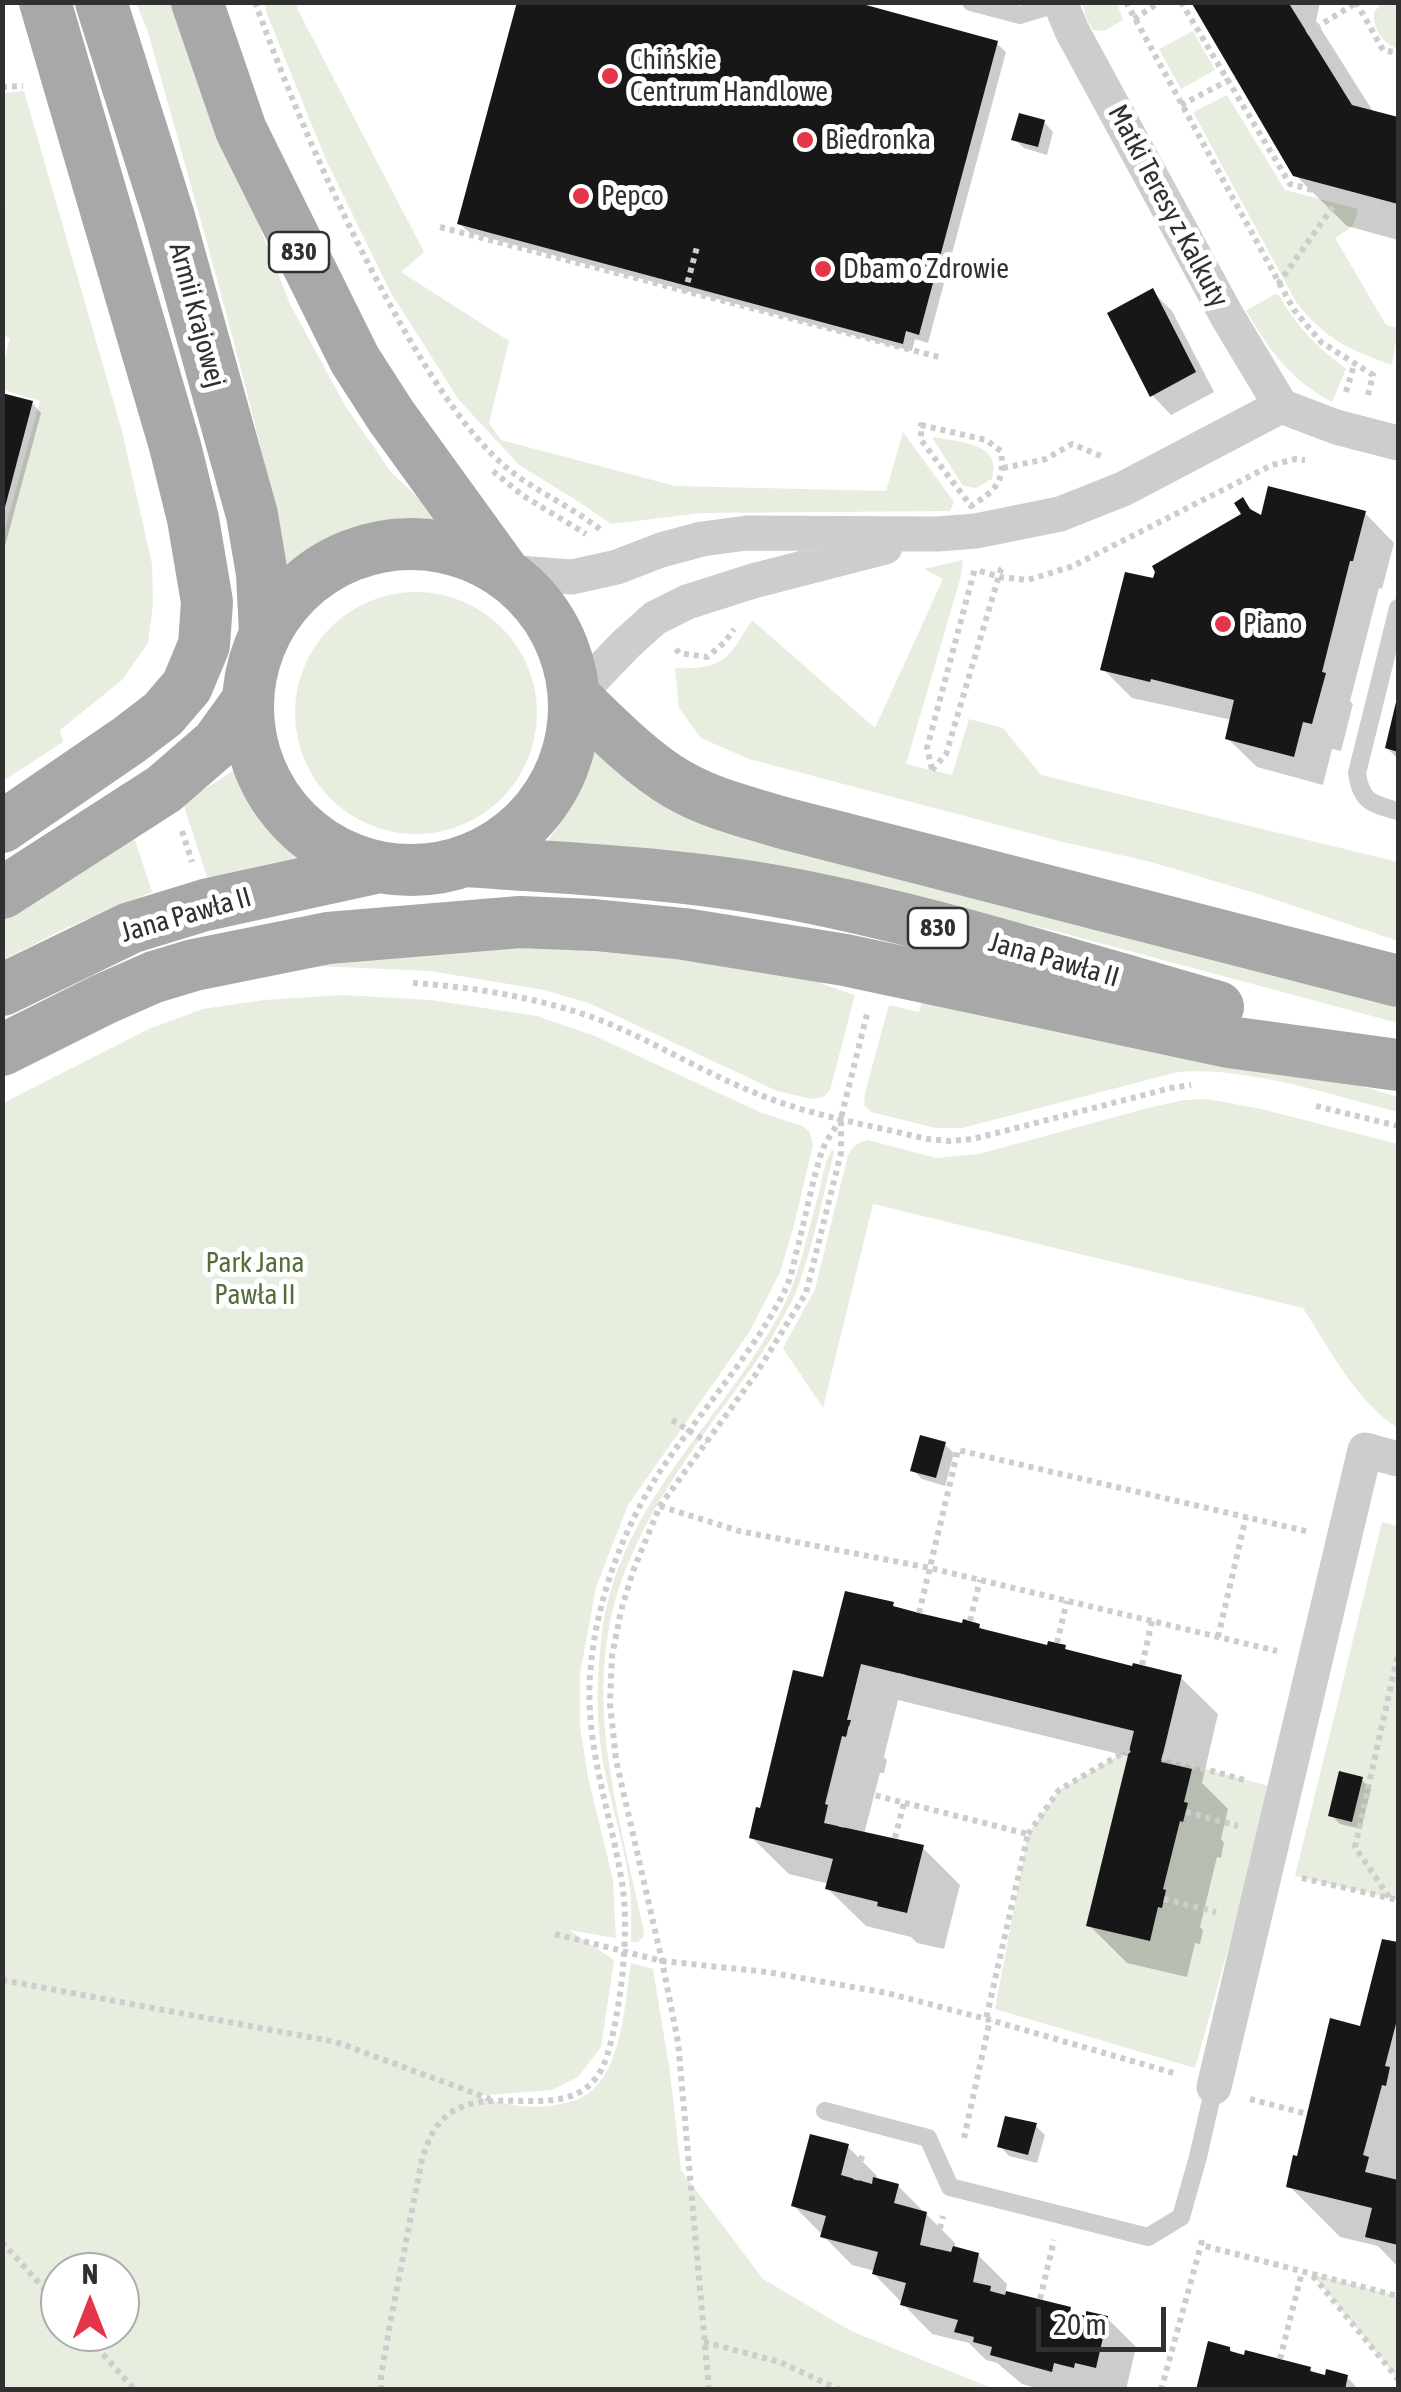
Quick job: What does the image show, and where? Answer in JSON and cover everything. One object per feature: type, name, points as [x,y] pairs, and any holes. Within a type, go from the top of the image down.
[{"type":"main road","points":[[2,827],[110,755],[163,714],[187,686],[204,645],[207,602],[175,446],[45,2]]},
{"type":"main road","name":"Armii Krajowej","points":[[101,2],[170,217],[252,516],[262,574],[265,633]]},
{"type":"main road","name":"830","points":[[197,2],[241,130],[354,360],[504,572]]},
{"type":"main road","name":"830","points":[[417,543],[440,546],[484,560],[504,572],[548,618],[567,656],[575,698],[574,724],[570,749],[548,797],[512,836],[490,850],[423,870],[379,867],[325,846],[282,808],[255,757],[248,700],[250,677],[265,633],[292,595],[309,580],[328,566],[370,548],[417,543]]},
{"type":"main road","name":"830","points":[[575,698],[676,784],[724,805],[1398,981]]},
{"type":"main road","points":[[2,893],[164,789],[217,743],[248,700]]},
{"type":"main road","name":"Jana Pawła II","points":[[466,860],[697,878],[794,894],[932,926],[1398,1057]]},
{"type":"main road","name":"Jana Pawła II","points":[[2,990],[130,928],[204,905],[379,867]]},
{"type":"main road","points":[[2,1050],[154,977],[194,966],[328,938],[520,922],[684,934],[844,960],[1229,1042],[1398,1065]]},
{"type":"street","name":"Matki Teresy z Kalkuty","points":[[1060,3],[1227,316],[1281,406]]},
{"type":"street","points":[[504,572],[572,577],[702,539],[747,533],[976,532],[1060,514],[1124,488],[1281,406],[1336,427],[1398,443]]},
{"type":"street","points":[[575,698],[655,618],[687,602],[937,534]]},
{"type":"street","points":[[1214,2087],[1382,1455]]},
{"type":"lane","points":[[971,2],[1020,14],[1060,3]]},
{"type":"lane","points":[[1398,608],[1356,773],[1359,790],[1370,802],[1398,811]]},
{"type":"lane","points":[[826,2112],[928,2138],[950,2187],[1148,2237],[1180,2217],[1214,2087]]},
{"type":"path","points":[[256,2],[285,82],[354,236],[414,348],[447,399],[507,468],[607,535]]},
{"type":"path","points":[[1126,2],[1294,310],[1320,342],[1373,375],[1363,414]]},
{"type":"path","points":[[1134,19],[1160,2]]},
{"type":"path","points":[[1181,2],[1231,79],[1290,184],[1398,212]]},
{"type":"path","points":[[1307,34],[1356,3],[1383,50],[1398,54]]},
{"type":"path","points":[[25,72],[29,85]]},
{"type":"path","points":[[1180,105],[1231,79]]},
{"type":"path","points":[[1278,284],[1340,197]]},
{"type":"path","points":[[440,227],[939,358]]},
{"type":"path","points":[[685,292],[697,247]]},
{"type":"path","points":[[949,477],[920,440],[922,425],[986,440],[1001,452],[1003,468],[993,492],[971,506]]},
{"type":"path","points":[[1003,468],[1046,460],[1072,444]]},
{"type":"path","points":[[1007,564],[1002,569],[1000,576],[946,754],[932,770],[927,748],[974,569],[1000,576],[1028,580],[1073,566],[1272,465],[1295,459],[1312,460]]},
{"type":"path","points":[[482,462],[522,495],[597,540]]},
{"type":"path","points":[[164,789],[174,804],[204,905]]},
{"type":"path","points":[[404,982],[544,1002],[594,1018],[755,1094],[814,1113],[927,1139],[972,1140],[1170,1088],[1202,1084]]},
{"type":"path","points":[[709,2390],[678,2042],[616,1760],[610,1704],[612,1656],[632,1571],[660,1506],[756,1374],[806,1293],[842,1153],[841,1118],[871,999]]},
{"type":"path","points":[[1312,1105],[1398,1126]]},
{"type":"path","points":[[380,2390],[422,2159],[440,2122],[474,2103],[559,2100],[583,2090],[606,2060],[623,1953],[623,1887],[594,1761],[590,1720],[593,1648],[610,1573],[656,1478],[746,1354],[786,1288],[823,1148],[841,1118]]},
{"type":"path","points":[[672,1420],[706,1442]]},
{"type":"path","points":[[919,1613],[958,1450],[1317,1533]]},
{"type":"path","points":[[660,1506],[740,1531],[930,1568],[1287,1653]]},
{"type":"path","points":[[1218,1638],[1246,1516]]},
{"type":"path","points":[[970,1622],[980,1580]]},
{"type":"path","points":[[1057,1643],[1067,1601]]},
{"type":"path","points":[[1142,1665],[1152,1622]]},
{"type":"path","points":[[1394,1899],[1355,1847],[1398,1654]]},
{"type":"path","points":[[842,1828],[845,1813],[870,1794],[902,1674]]},
{"type":"path","points":[[848,1729],[885,1738]]},
{"type":"path","points":[[964,2138],[1028,1834],[1060,1790],[1130,1749]]},
{"type":"path","points":[[1162,1757],[1254,1782]]},
{"type":"path","points":[[870,1794],[1028,1834]]},
{"type":"path","points":[[895,1838],[904,1803]]},
{"type":"path","points":[[1186,1812],[1242,1827]]},
{"type":"path","points":[[1295,1876],[1394,1899]]},
{"type":"path","points":[[1164,1899],[1218,1913]]},
{"type":"path","points":[[555,1934],[662,1962],[767,1972],[887,1994],[988,2019],[1307,2114]]},
{"type":"path","points":[[2,1980],[336,2042],[495,2101]]},
{"type":"path","points":[[1370,2130],[1398,2138]]},
{"type":"path","points":[[1040,2299],[1060,2215]]},
{"type":"path","points":[[1161,2390],[1206,2226]]},
{"type":"path","points":[[2,2242],[40,2284]]},
{"type":"path","points":[[1201,2245],[1398,2296]]},
{"type":"path","points":[[1280,2359],[1302,2272]]},
{"type":"path","points":[[1312,2274],[1398,2378]]},
{"type":"path","points":[[704,2342],[780,2362],[840,2390]]},
{"type":"path","points":[[101,2352],[135,2390]]},
{"type":"green space","points":[[1383,2],[1398,3],[1398,49],[1383,39],[1375,24],[1374,12]]},
{"type":"green space","points":[[136,3],[171,3],[290,304],[346,407],[391,472],[448,527],[387,528],[351,535],[289,573],[223,301],[148,32]]},
{"type":"green space","points":[[265,3],[297,3],[424,252],[401,272],[509,341],[489,423],[501,440],[675,486],[886,491],[903,432],[954,502],[950,511],[701,513],[611,524],[519,465],[459,400],[391,293],[326,160]]},
{"type":"green space","points":[[1082,3],[1117,3],[1123,20],[1104,31],[1093,30]]},
{"type":"green space","points":[[1193,31],[1215,70],[1181,89],[1159,49]]},
{"type":"green space","points":[[24,91],[122,431],[152,564],[153,604],[148,643],[122,680],[60,730],[63,742],[3,781],[3,536],[40,401],[3,390],[3,366],[10,338],[2,335],[2,213],[6,201],[2,200],[3,93]]},
{"type":"green space","points":[[1227,95],[1285,190],[1358,209],[1353,226],[1335,238],[1386,325],[1398,328],[1392,365],[1339,342],[1317,326],[1296,302],[1193,112]]},
{"type":"green space","points":[[1275,294],[1308,335],[1346,369],[1332,402],[1304,384],[1282,363],[1246,311]]},
{"type":"green space","points":[[932,437],[985,451],[994,467],[992,479],[976,488],[963,486]]},
{"type":"green space","points":[[963,560],[906,764],[952,775],[969,719],[1003,728],[1041,775],[1398,862],[1398,941],[1151,862],[749,759],[701,738],[679,708],[675,668],[715,664],[730,653],[752,620],[875,728],[943,579],[924,569]]},
{"type":"green space","points":[[416,592],[462,601],[502,627],[528,667],[537,713],[528,759],[502,799],[462,825],[416,834],[370,825],[330,799],[304,759],[295,713],[304,667],[330,627],[370,601]]},
{"type":"green space","points":[[595,748],[1398,1005],[1398,1023],[1055,931],[869,888],[542,849],[573,805]]},
{"type":"green space","points":[[234,770],[263,819],[301,862],[208,880],[183,803]]},
{"type":"green space","points":[[134,837],[152,892],[3,960],[3,920]]},
{"type":"green space","points":[[495,942],[825,973],[822,984],[855,995],[830,1090],[823,1097],[812,1099],[777,1091],[591,1004],[545,990],[430,971],[316,966],[283,960]]},
{"type":"green space","name":"Park Jana Pawła II","points":[[343,995],[431,1000],[537,1016],[595,1036],[809,1131],[813,1145],[780,1272],[750,1331],[628,1505],[596,1587],[580,1674],[580,1726],[613,1880],[616,1938],[569,1930],[614,1960],[601,2047],[578,2077],[552,2090],[476,2096],[528,2107],[582,2097],[606,2073],[614,2056],[631,1963],[653,1969],[681,2170],[763,2279],[851,2331],[994,2389],[3,2389],[3,1103],[149,1029],[203,1009]]},
{"type":"green space","points":[[923,996],[1368,1088],[1398,1097],[1398,1112],[1288,1083],[1204,1071],[1178,1072],[962,1128],[936,1128],[871,1112],[864,1105],[865,1093],[889,1005],[919,1012]]},
{"type":"green space","points":[[1208,1099],[1398,1144],[1398,1428],[1357,1390],[1303,1308],[873,1204],[823,1408],[783,1348],[815,1289],[853,1147],[868,1140],[936,1158],[979,1154],[1148,1108]]},
{"type":"green space","points":[[832,1149],[814,1235],[794,1297],[767,1346],[652,1513],[615,1602],[604,1671],[604,1708],[612,1783],[644,1932],[638,1942],[631,1942],[628,1872],[605,1773],[599,1728],[601,1642],[610,1593],[627,1548],[649,1507],[759,1349],[783,1307]]},
{"type":"green space","points":[[1382,1522],[1398,1526],[1398,1900],[1295,1876]]},
{"type":"green space","points":[[1130,1749],[1273,1787],[1195,2068],[995,2009],[1028,1834],[1059,1790]]},
{"type":"green space","points":[[1312,2274],[1398,2296],[1398,2379]]},
{"type":"building","points":[[517,2],[855,2],[998,41],[919,335],[906,331],[903,344],[457,224]]},
{"type":"building","points":[[1191,2],[1288,2],[1352,105],[1398,117],[1398,204],[1293,176]]},
{"type":"building","points":[[1019,113],[1045,120],[1038,147],[1011,140]]},
{"type":"building","points":[[1153,288],[1196,372],[1150,397],[1107,313]]},
{"type":"building","points":[[2,393],[33,401],[4,511],[2,511]]},
{"type":"building","name":"Piano","points":[[1268,486],[1366,511],[1350,561],[1312,724],[1303,722],[1294,757],[1225,739],[1234,700],[1100,670],[1125,572],[1153,578],[1152,566],[1241,514],[1234,503],[1243,497],[1250,509],[1261,515]]},
{"type":"building","points":[[1398,698],[1398,752],[1385,748]]},
{"type":"building","points":[[920,1435],[946,1442],[936,1478],[910,1471]]},
{"type":"building","points":[[845,1591],[894,1602],[893,1606],[919,1613],[962,1623],[963,1619],[980,1624],[979,1628],[1047,1645],[1048,1641],[1066,1645],[1065,1649],[1182,1675],[1161,1762],[1192,1769],[1184,1802],[1188,1803],[1150,1941],[1086,1926],[1134,1731],[861,1664],[847,1720],[851,1720],[846,1737],[842,1736],[825,1804],[828,1805],[824,1823],[924,1845],[907,1913],[825,1889],[833,1859],[749,1838],[756,1807],[760,1808],[793,1670],[823,1677]]},
{"type":"building","points":[[1339,1771],[1363,1777],[1352,1822],[1328,1816]]},
{"type":"building","points":[[1382,1939],[1398,1942],[1398,2016],[1385,2066],[1390,2067],[1386,2086],[1382,2085],[1363,2155],[1369,2157],[1365,2172],[1398,2180],[1398,2245],[1365,2237],[1372,2208],[1286,2187],[1330,2018],[1360,2026]]},
{"type":"building","points":[[1005,2116],[1037,2123],[1028,2155],[997,2147]]},
{"type":"building","points":[[810,2134],[849,2144],[841,2175],[872,2184],[873,2177],[899,2184],[894,2203],[927,2212],[920,2245],[951,2252],[953,2246],[979,2253],[973,2282],[991,2286],[990,2291],[1005,2295],[1006,2291],[1071,2307],[1070,2312],[1108,2316],[1096,2368],[1054,2363],[1052,2372],[990,2355],[992,2347],[954,2332],[958,2320],[900,2305],[906,2283],[872,2274],[878,2252],[820,2237],[826,2216],[791,2206]]},
{"type":"building","points":[[1208,2341],[1244,2355],[1245,2350],[1311,2367],[1310,2371],[1325,2375],[1326,2369],[1348,2375],[1345,2390],[1196,2390]]},
{"type":"place","name":"Chińskie Centrum Handlowe","points":[[610,76]]},
{"type":"place","name":"Biedronka","points":[[805,140]]},
{"type":"place","name":"Pepco","points":[[581,196]]},
{"type":"place","name":"Dbam o Zdrowie","points":[[823,269]]},
{"type":"place","name":"Piano","points":[[1223,624]]}]
